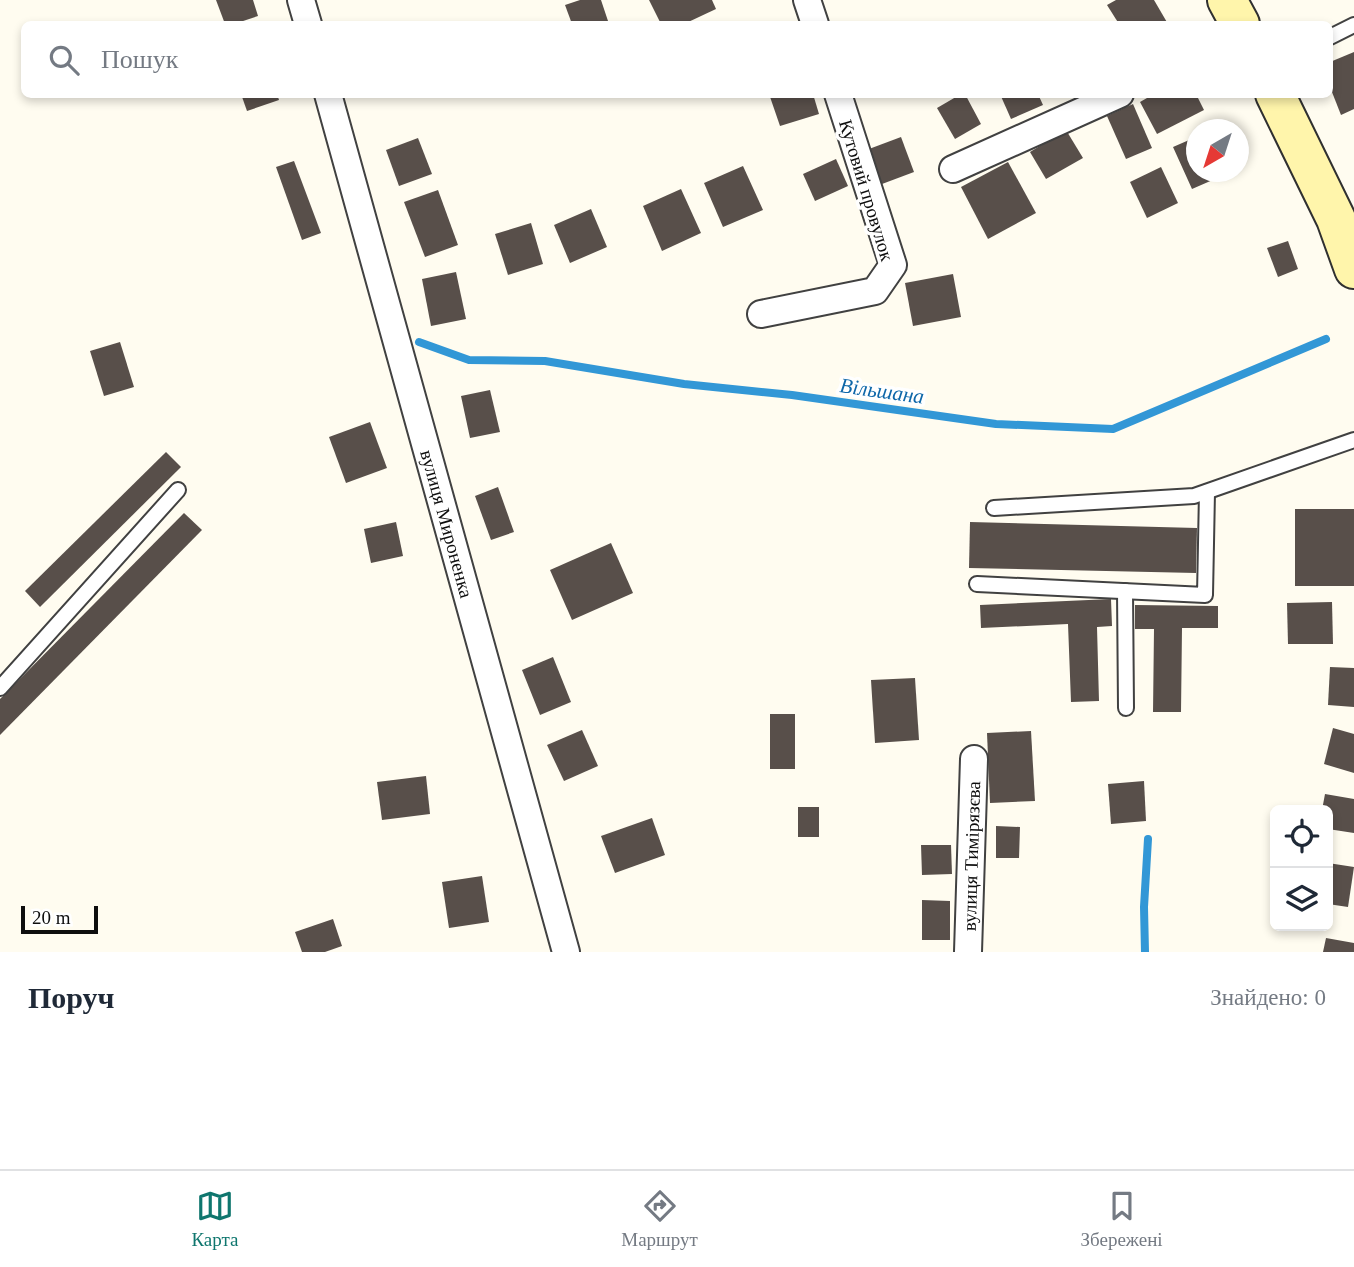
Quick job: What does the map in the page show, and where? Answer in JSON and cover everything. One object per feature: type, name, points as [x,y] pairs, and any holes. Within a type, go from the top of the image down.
[{"type":"main road","points":[[1227,0],[1238,21]]},
{"type":"main road","points":[[1277,98],[1336,219],[1354,269]]},
{"type":"street","points":[[301,0],[307,21]]},
{"type":"street","points":[[807,0],[814,21]]},
{"type":"street","name":"вулиця Мироненка","points":[[329,98],[566,952]]},
{"type":"street","name":"Кутовий провулок","points":[[761,314],[875,291],[893,265],[839,98]]},
{"type":"street","points":[[953,169],[1111,98]]},
{"type":"street","name":"вулиця Тимірязєва","points":[[968,952],[974,759]]},
{"type":"lane","points":[[1333,35],[1354,25]]},
{"type":"lane","points":[[994,508],[1194,496],[1354,440]]},
{"type":"lane","points":[[0,688],[178,489]]},
{"type":"lane","points":[[977,584],[1205,595],[1207,492]]},
{"type":"lane","points":[[1125,591],[1126,708]]},
{"type":"building","points":[[216,0],[253,0],[258,16],[243,21],[224,21]]},
{"type":"building","points":[[580,0],[601,0],[608,21],[571,21],[565,5]]},
{"type":"building","points":[[649,0],[712,0],[716,9],[690,21],[660,21]]},
{"type":"building","points":[[1116,0],[1154,0],[1166,21],[1117,21],[1107,5]]},
{"type":"building","points":[[1354,52],[1354,109],[1341,115],[1333,95],[1333,61]]},
{"type":"building","points":[[242,98],[278,98],[279,100],[247,111]]},
{"type":"building","points":[[770,98],[814,98],[819,114],[780,126]]},
{"type":"building","points":[[954,98],[967,98],[981,124],[955,139],[937,108]]},
{"type":"building","points":[[1002,98],[1040,98],[1043,105],[1011,119]]},
{"type":"building","points":[[1147,98],[1198,98],[1204,110],[1157,134],[1140,102]]},
{"type":"building","points":[[1133,104],[1152,148],[1126,159],[1107,116]]},
{"type":"building","points":[[1066,130],[1083,158],[1046,179],[1030,152]]},
{"type":"building","points":[[901,137],[914,172],[882,184],[869,149]]},
{"type":"building","points":[[418,138],[432,174],[399,186],[386,150]]},
{"type":"building","points":[[1186,141],[1186,176],[1173,147]]},
{"type":"building","points":[[836,159],[848,186],[815,201],[803,174]]},
{"type":"building","points":[[294,161],[321,233],[302,240],[276,167]]},
{"type":"building","points":[[1008,162],[1036,213],[988,239],[961,187]]},
{"type":"building","points":[[743,166],[763,210],[723,227],[704,183]]},
{"type":"building","points":[[1161,167],[1178,203],[1147,218],[1130,182]]},
{"type":"building","points":[[1189,182],[1208,182],[1192,189]]},
{"type":"building","points":[[681,189],[701,233],[662,251],[643,206]]},
{"type":"building","points":[[438,190],[458,245],[425,257],[404,202]]},
{"type":"building","points":[[591,209],[607,247],[570,263],[554,225]]},
{"type":"building","points":[[531,223],[543,264],[508,275],[495,234]]},
{"type":"building","points":[[1288,241],[1298,269],[1278,277],[1267,248]]},
{"type":"building","points":[[456,272],[466,319],[431,326],[422,279]]},
{"type":"building","points":[[953,274],[961,317],[913,326],[905,283]]},
{"type":"building","points":[[120,342],[134,387],[104,396],[90,351]]},
{"type":"building","points":[[490,390],[500,432],[470,438],[461,396]]},
{"type":"building","points":[[370,422],[387,468],[346,483],[329,437]]},
{"type":"building","points":[[166,452],[181,467],[40,607],[25,591]]},
{"type":"building","points":[[498,487],[514,532],[491,540],[475,496]]},
{"type":"building","points":[[1295,509],[1354,509],[1354,586],[1295,586]]},
{"type":"building","points":[[184,513],[202,530],[0,735],[0,699]]},
{"type":"building","points":[[396,522],[403,556],[371,563],[364,529]]},
{"type":"building","points":[[970,522],[1197,528],[1196,573],[969,568]]},
{"type":"building","points":[[611,543],[633,593],[572,620],[550,570]]},
{"type":"building","points":[[1111,599],[1112,626],[1097,627],[1099,701],[1071,702],[1068,624],[981,628],[980,605]]},
{"type":"building","points":[[1332,602],[1333,644],[1288,644],[1287,603]]},
{"type":"building","points":[[1135,605],[1218,606],[1218,628],[1182,628],[1181,712],[1153,712],[1154,629],[1135,629]]},
{"type":"building","points":[[553,657],[571,702],[540,715],[522,670]]},
{"type":"building","points":[[1330,667],[1354,668],[1354,707],[1328,705]]},
{"type":"building","points":[[915,678],[919,740],[875,743],[871,680]]},
{"type":"building","points":[[770,714],[795,714],[795,769],[770,769]]},
{"type":"building","points":[[1333,728],[1354,734],[1354,773],[1324,764]]},
{"type":"building","points":[[582,730],[598,766],[564,781],[547,745]]},
{"type":"building","points":[[1031,731],[1035,801],[990,803],[987,733]]},
{"type":"building","points":[[426,776],[430,814],[382,820],[377,782]]},
{"type":"building","points":[[1144,781],[1146,821],[1111,824],[1108,784]]},
{"type":"building","points":[[1325,794],[1354,799],[1354,833],[1333,830],[1333,805],[1323,805]]},
{"type":"building","points":[[798,807],[819,807],[819,837],[798,837]]},
{"type":"building","points":[[652,818],[665,855],[615,873],[601,836]]},
{"type":"building","points":[[996,826],[1020,827],[1019,858],[996,858]]},
{"type":"building","points":[[921,845],[951,845],[952,874],[922,875]]},
{"type":"building","points":[[1333,864],[1354,867],[1348,907],[1333,905]]},
{"type":"building","points":[[482,876],[489,922],[449,928],[442,882]]},
{"type":"building","points":[[922,900],[950,901],[950,940],[922,940]]},
{"type":"building","points":[[333,919],[342,946],[325,952],[302,952],[295,932]]},
{"type":"building","points":[[1326,938],[1354,943],[1354,952],[1323,952]]},
{"type":"waterway","name":"Вільшана","points":[[419,342],[469,360],[545,361],[684,384],[792,395],[996,424],[1113,429],[1326,339]]},
{"type":"waterway","points":[[1145,952],[1144,907],[1148,839]]}]
